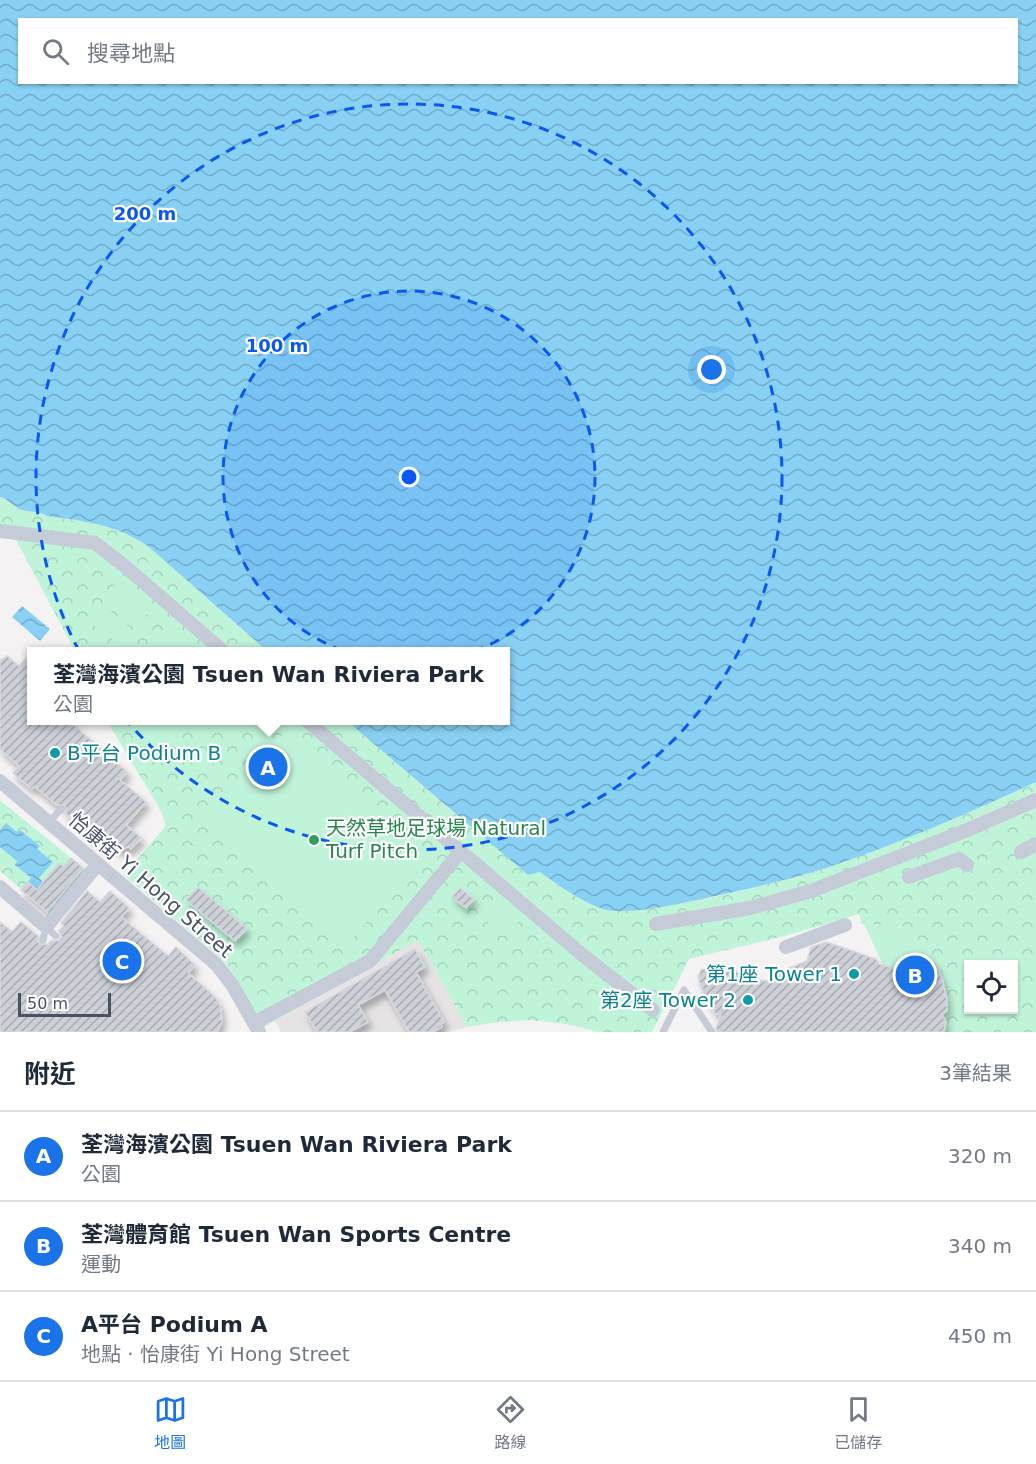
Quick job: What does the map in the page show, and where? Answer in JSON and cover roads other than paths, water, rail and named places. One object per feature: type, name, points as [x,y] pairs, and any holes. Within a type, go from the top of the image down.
[{"type":"street","points":[[0,531],[95,543],[219,647]]},
{"type":"street","points":[[312,725],[585,957],[653,1010]]},
{"type":"street","name":"怡康街 Yi Hong Street","points":[[0,781],[217,965],[233,986],[256,1027]]},
{"type":"street","points":[[656,924],[750,908],[811,891],[951,837],[1036,800]]},
{"type":"street","points":[[1020,852],[1036,844]]},
{"type":"street","points":[[256,1027],[366,957],[461,851]]},
{"type":"street","points":[[909,877],[959,859],[967,865]]},
{"type":"street","points":[[0,887],[48,934],[98,864]]},
{"type":"street","points":[[786,947],[845,925]]},
{"type":"lane","points":[[49,822],[60,809]]},
{"type":"lane","points":[[663,1032],[684,990],[712,1032]]},
{"type":"water","points":[[0,0],[1036,0],[1036,782],[906,839],[811,873],[749,889],[666,906],[625,911],[603,909],[562,888],[540,872],[528,875],[352,725],[510,725],[510,647],[262,647],[149,547],[137,540],[100,525],[22,510],[0,497]]},
{"type":"water","points":[[22,606],[50,629],[40,641],[12,617]]},
{"type":"water","points":[[6,823],[17,832],[20,830],[40,846],[37,849],[53,862],[39,878],[43,882],[37,890],[28,882],[31,878],[15,865],[17,861],[0,847],[0,830]]},
{"type":"place","name":"B平台 Podium B","points":[[55,753]]},
{"type":"place","name":"荃灣海濱公園 Tsuen Wan Riviera Park","points":[[268,767]]},
{"type":"place","name":"天然草地足球場 Natural Turf Pitch","points":[[314,840]]},
{"type":"place","name":"A平台 Podium A","points":[[122,961]]},
{"type":"place","name":"第1座 Tower 1","points":[[854,974]]},
{"type":"place","name":"荃灣體育館 Tsuen Wan Sports Centre","points":[[915,975]]},
{"type":"place","name":"第2座 Tower 2","points":[[748,1000]]}]
